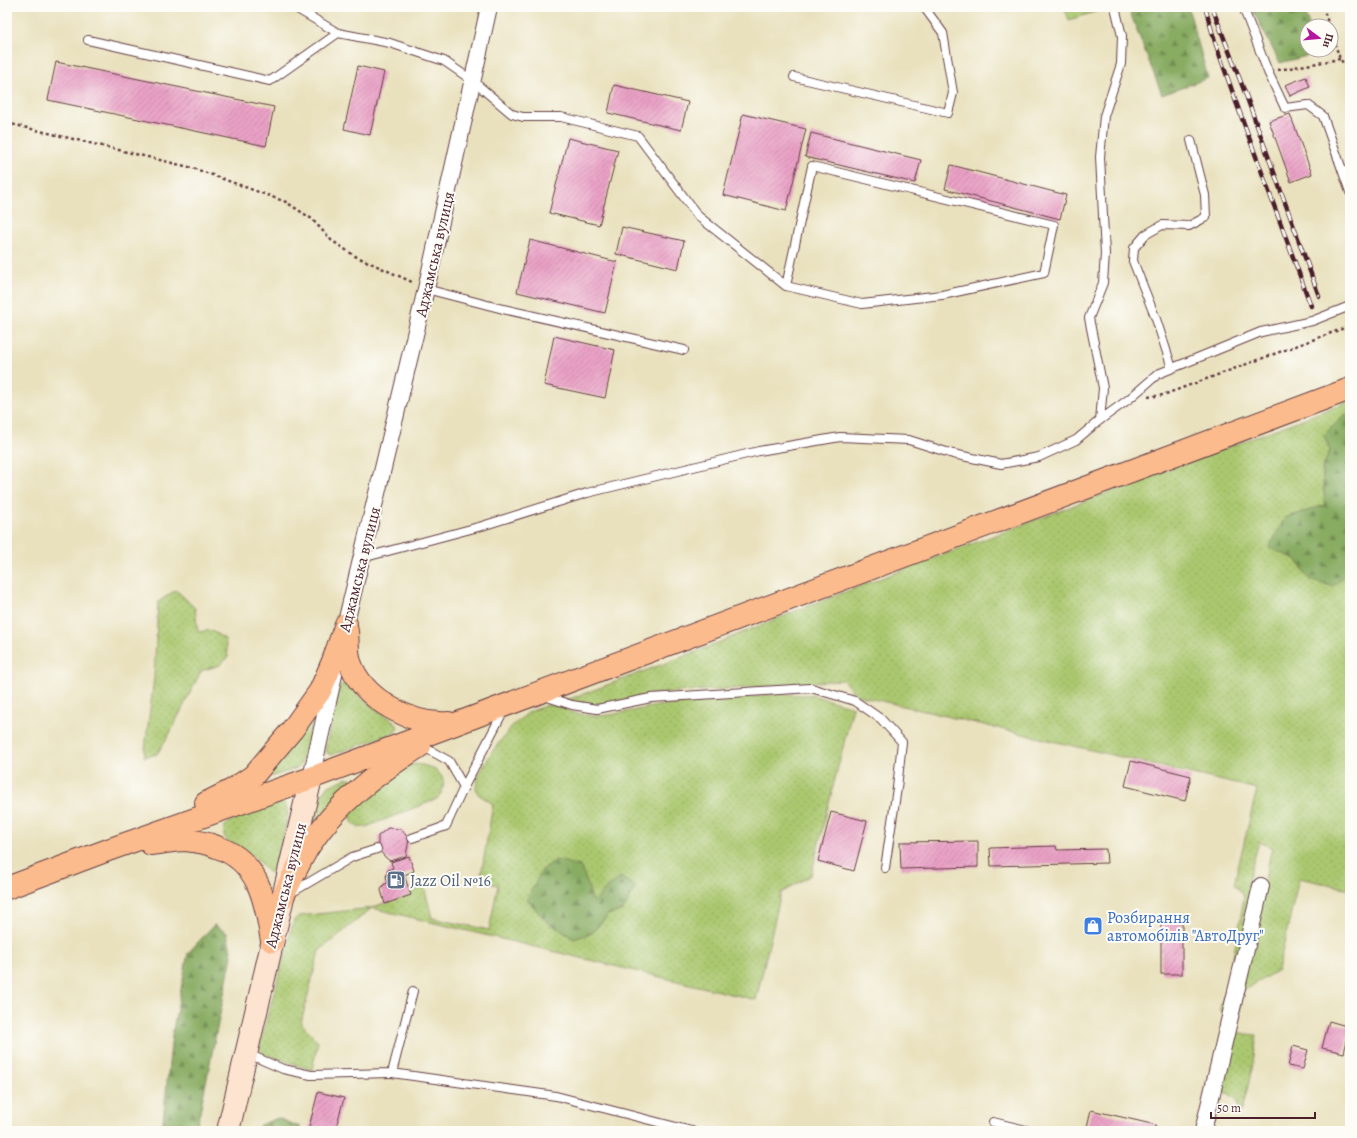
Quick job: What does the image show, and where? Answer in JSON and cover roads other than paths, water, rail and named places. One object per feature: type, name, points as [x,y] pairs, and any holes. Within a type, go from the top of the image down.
[{"type":"main road","points":[[7,888],[108,850],[311,778],[1350,389]]},
{"type":"main road","points":[[346,624],[350,661],[362,683],[373,694],[399,712],[413,718],[438,724],[459,722]]},
{"type":"main road","points":[[108,850],[232,790],[252,776],[292,730],[320,691],[333,661],[346,624]]},
{"type":"main road","points":[[282,898],[309,847],[329,819],[344,803],[370,780],[459,722]]},
{"type":"main road","name":"Аджамська вулиця","points":[[228,1131],[245,1053],[311,778]]},
{"type":"main road","points":[[108,850],[184,840],[210,844],[226,850],[239,858],[251,870],[267,911],[272,941]]},
{"type":"street","name":"Аджамська вулиця","points":[[311,778],[426,289],[489,7]]},
{"type":"street","points":[[1203,1131],[1261,886]]},
{"type":"lane","points":[[294,7],[338,33],[390,43],[444,61],[473,81],[512,114],[523,117],[561,117],[638,136],[698,216],[786,286],[862,304],[942,295],[1044,273],[1054,225],[812,166],[786,286]]},
{"type":"lane","points":[[794,77],[948,113],[953,93],[943,33],[924,7]]},
{"type":"lane","points":[[1100,420],[1103,388],[1089,318],[1103,283],[1105,254],[1100,157],[1104,116],[1121,64],[1122,36],[1115,7]]},
{"type":"lane","points":[[1243,7],[1268,72],[1285,108],[1308,105],[1323,116],[1350,192]]},
{"type":"lane","points":[[88,40],[270,80],[338,33]]},
{"type":"lane","points":[[1172,368],[1156,319],[1133,261],[1134,248],[1145,235],[1162,225],[1189,226],[1206,217],[1205,195],[1191,140]]},
{"type":"lane","points":[[426,289],[503,309],[684,350]]},
{"type":"lane","points":[[362,558],[482,526],[587,493],[758,451],[840,437],[909,440],[953,454],[1001,464],[1039,457],[1076,440],[1129,399],[1158,374],[1261,332],[1312,322],[1350,306]]},
{"type":"lane","points":[[536,693],[572,705],[597,709],[651,698],[811,688],[855,701],[881,719],[902,742],[897,788],[884,868]]},
{"type":"lane","points":[[412,838],[446,826],[507,704]]},
{"type":"lane","points":[[421,746],[449,761],[464,788]]},
{"type":"lane","points":[[282,898],[352,857],[377,849]]},
{"type":"lane","points":[[392,1073],[413,991]]},
{"type":"lane","points":[[245,1053],[283,1070],[311,1075],[392,1073],[556,1096],[692,1131]]},
{"type":"lane","points":[[993,1122],[1030,1131]]},
{"type":"railway","points":[[1205,7],[1215,42],[1236,102],[1311,306]]},
{"type":"railway","points":[[1212,7],[1247,98],[1319,296]]},
{"type":"railway","points":[[1348,7],[1350,12]]},
{"type":"place","name":"Jazz Oil №16","points":[[396,880]]},
{"type":"place","name":"Розбирання автомобілів \"АвтоДруг\"","points":[[1093,926]]}]
